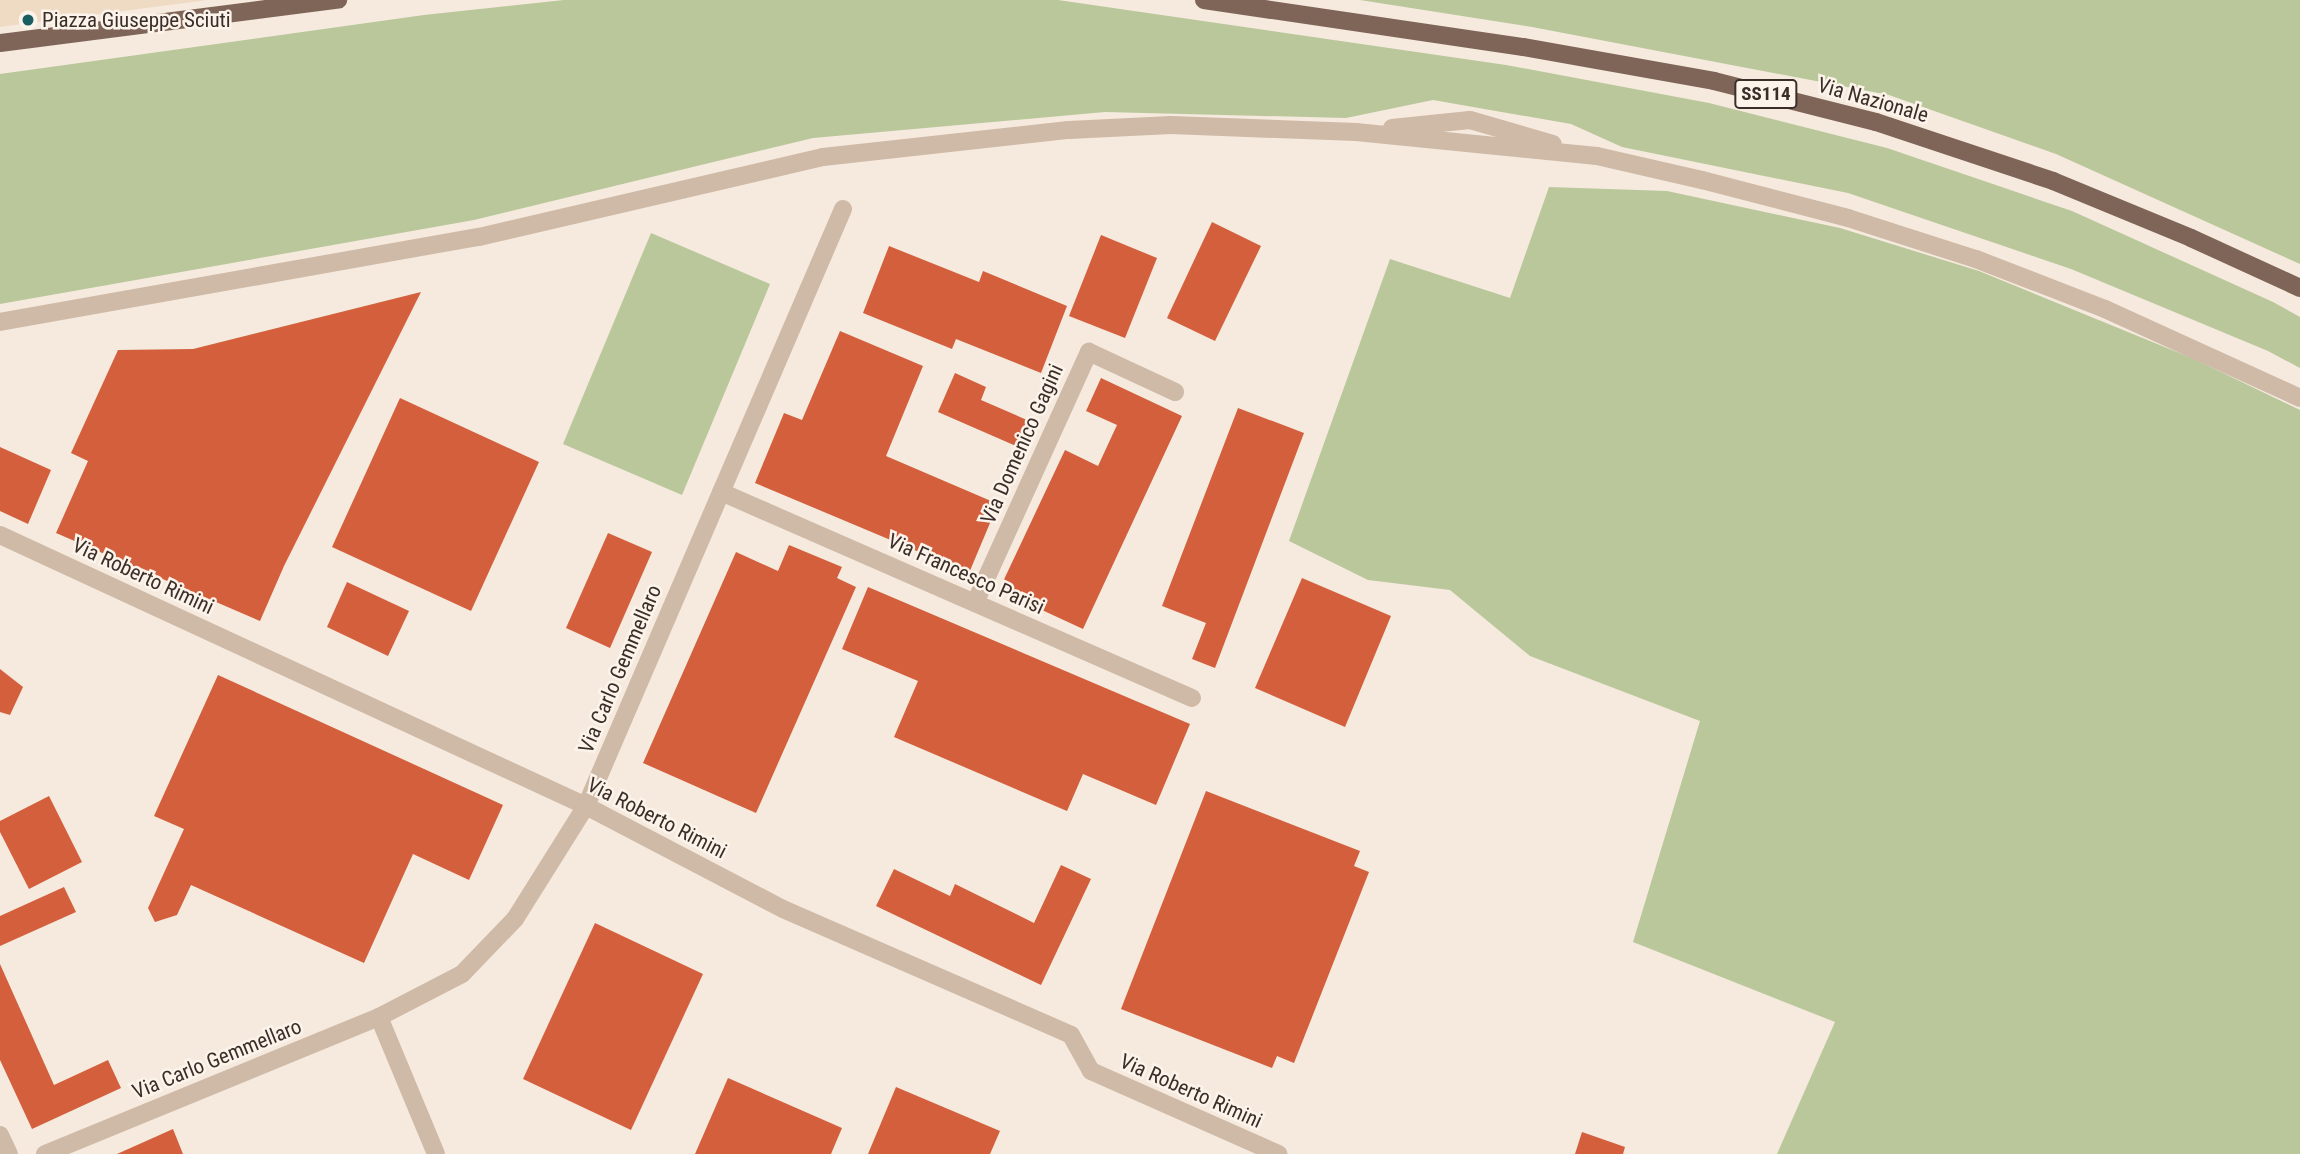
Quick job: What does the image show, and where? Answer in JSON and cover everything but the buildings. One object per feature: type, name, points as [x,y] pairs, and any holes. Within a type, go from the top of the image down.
[{"type":"main road","points":[[0,43],[338,0]]},
{"type":"main road","name":"Via Nazionale","points":[[1204,0],[1524,47],[1714,81],[1876,122],[2053,181],[2191,238],[2300,288]]},
{"type":"street","points":[[0,322],[479,237],[822,157],[1069,130],[1171,125],[1356,132],[1597,156],[1702,180],[1849,218],[1976,258],[2105,309],[2300,398]]},
{"type":"street","name":"Via Carlo Gemmellaro","points":[[45,1154],[379,1017],[462,974],[515,919],[586,806],[843,209]]},
{"type":"street","name":"Via Domenico Gagini","points":[[975,603],[1089,352],[1175,392]]},
{"type":"street","name":"Via Francesco Parisi","points":[[721,492],[1192,698]]},
{"type":"street","name":"Via Roberto Rimini","points":[[0,535],[586,806],[783,909],[1071,1035],[1091,1071],[1278,1154]]},
{"type":"street","points":[[379,1017],[436,1154]]},
{"type":"street","points":[[0,1135],[9,1154]]},
{"type":"green space","points":[[564,0],[1058,0],[1506,65],[1709,103],[1887,148],[2072,211],[2273,302],[2300,317],[2300,368],[2268,351],[2071,269],[1848,193],[1622,147],[1571,124],[1433,100],[1346,118],[1105,112],[813,138],[474,220],[0,304],[0,74],[424,15]]},
{"type":"green space","points":[[1360,0],[2300,0],[2300,264],[2056,154],[1889,95],[1532,27]]},
{"type":"green space","points":[[1549,187],[1667,191],[1840,228],[1979,271],[2194,359],[2300,410],[2300,1154],[1777,1154],[1835,1022],[1633,942],[1700,721],[1530,656],[1450,590],[1368,580],[1289,541],[1390,259],[1510,298]]},
{"type":"green space","points":[[651,233],[770,284],[682,495],[563,444]]},
{"type":"shaded area","name":"Piazza Giuseppe Sciuti","points":[[0,0],[208,0],[0,27]]},
{"type":"place","name":"Piazza Giuseppe Sciuti","points":[[28,20]]}]
